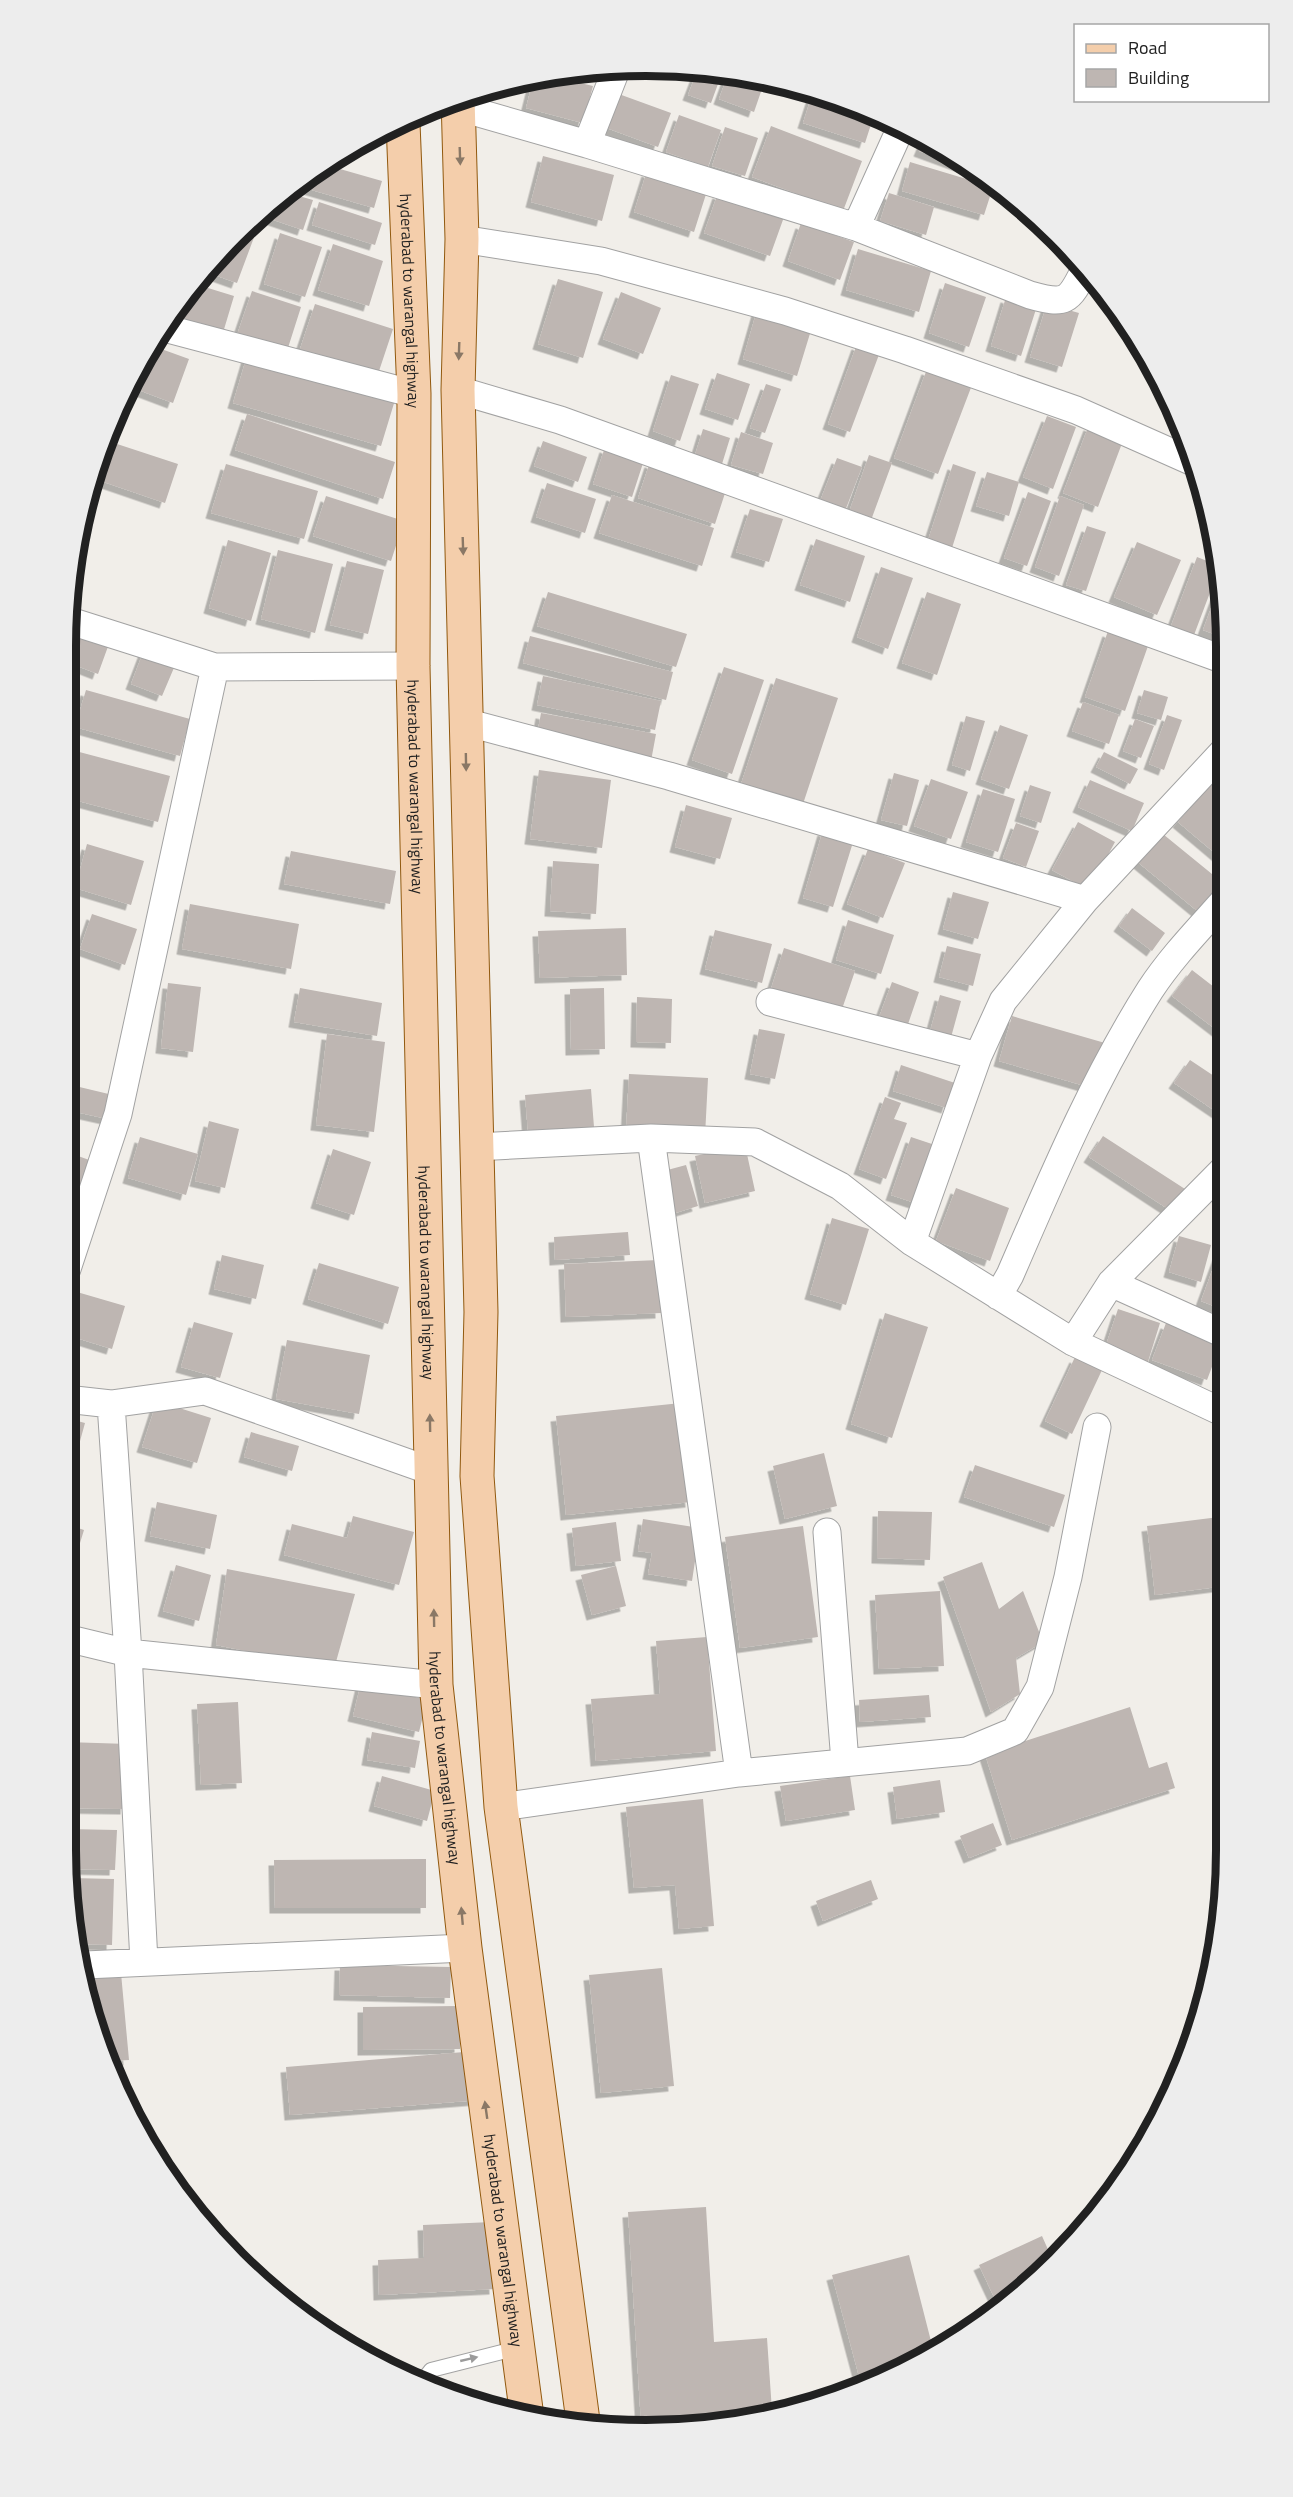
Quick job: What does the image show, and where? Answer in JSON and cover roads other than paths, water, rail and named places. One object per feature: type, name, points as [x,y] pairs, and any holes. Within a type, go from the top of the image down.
[{"type":"main road","points":[[458,109],[462,239],[458,390],[481,1312],[477,1476],[501,1807],[582,2417]]},
{"type":"main road","name":"hyderabad to warangal highway","points":[[403,131],[414,394],[413,666],[436,1685],[465,1948],[526,2408]]},
{"type":"street","points":[[587,144],[613,78]]},
{"type":"street","points":[[468,105],[856,227],[1030,295],[1060,301],[1071,296],[1081,278]]},
{"type":"street","points":[[856,227],[898,134]]},
{"type":"street","points":[[462,239],[601,261],[785,311],[1076,410],[1184,458]]},
{"type":"street","points":[[173,330],[414,394]]},
{"type":"street","points":[[458,390],[560,420],[1216,657]]},
{"type":"street","points":[[77,623],[215,667],[413,666]]},
{"type":"street","points":[[76,1242],[118,1114],[215,667]]},
{"type":"street","points":[[465,722],[669,776],[1085,900]]},
{"type":"street","points":[[912,1242],[978,1056],[1003,1001],[1085,900],[1216,758]]},
{"type":"street","points":[[998,1296],[1010,1275],[1083,1108],[1151,989],[1172,960],[1216,910]]},
{"type":"street","points":[[770,1002],[978,1056]]},
{"type":"street","points":[[476,1147],[651,1138],[755,1142],[840,1186],[912,1242],[1073,1342],[1216,1409]]},
{"type":"street","points":[[651,1138],[740,1773]]},
{"type":"street","points":[[1073,1342],[1111,1283],[1216,1181]]},
{"type":"street","points":[[1111,1283],[1216,1330]]},
{"type":"street","points":[[76,1401],[111,1404],[205,1391],[431,1471]]},
{"type":"street","points":[[111,1404],[128,1653],[144,1962]]},
{"type":"street","points":[[501,1807],[740,1773],[967,1751],[1015,1731],[1040,1687],[1068,1577],[1096,1427]]},
{"type":"street","points":[[827,1532],[845,1762]]},
{"type":"street","points":[[76,1640],[128,1653],[436,1685]]},
{"type":"street","points":[[88,1965],[465,1948]]},
{"type":"lane","points":[[426,2376],[431,2370],[518,2348]]}]
